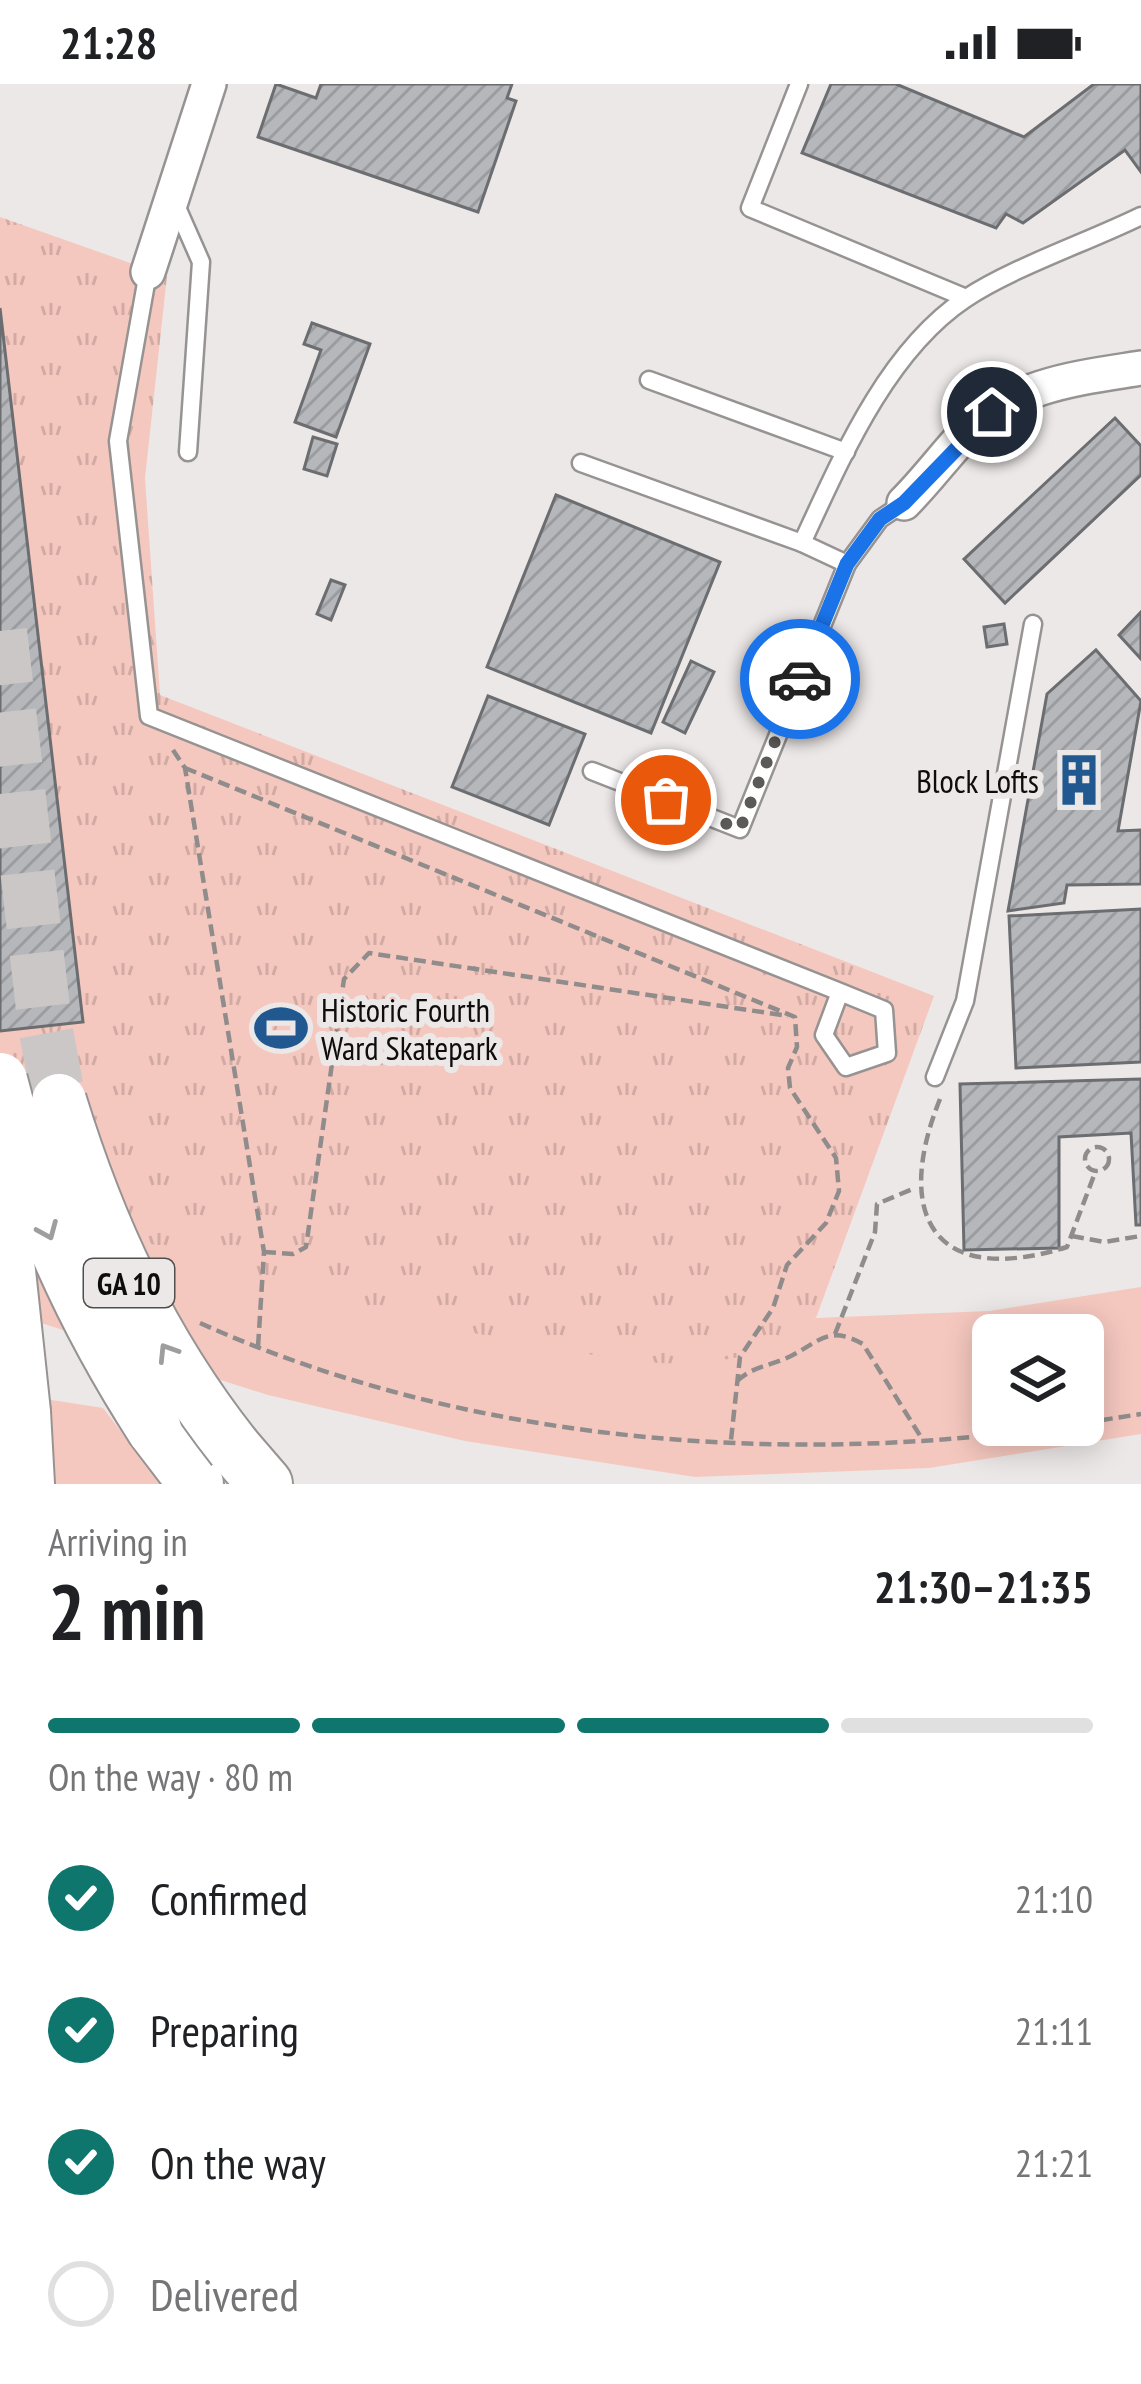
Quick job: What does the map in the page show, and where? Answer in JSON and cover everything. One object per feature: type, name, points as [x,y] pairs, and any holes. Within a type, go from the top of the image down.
[{"type":"highway","name":"GA 10","points":[[0,1081],[40,1214],[80,1308],[154,1429],[231,1472]]},
{"type":"highway","name":"GA 10","points":[[59,1101],[112,1252],[231,1472]]},
{"type":"highway","points":[[0,1196],[27,1484]]},
{"type":"street","points":[[148,272],[209,84]]},
{"type":"street","points":[[904,503],[972,428],[1013,397],[1064,380],[1141,368]]},
{"type":"lane","points":[[799,84],[750,208],[966,298]]},
{"type":"lane","points":[[172,196],[201,262],[188,452]]},
{"type":"lane","points":[[802,543],[846,452],[918,339],[966,298],[1141,216]]},
{"type":"lane","points":[[148,272],[118,441],[149,716],[840,992],[884,1010],[887,1053],[846,1067],[824,1035],[840,992]]},
{"type":"lane","points":[[649,380],[846,452]]},
{"type":"lane","points":[[581,464],[802,543],[847,564]]},
{"type":"lane","points":[[592,771],[740,829],[847,564],[880,519],[904,503]]},
{"type":"lane","points":[[941,1080],[965,1000],[1034,624]]},
{"type":"path","points":[[149,716],[184,768],[264,1252],[258,1350]]},
{"type":"path","points":[[184,768],[794,1017]]},
{"type":"path","points":[[264,1252],[293,1254],[306,1247],[344,979],[369,952],[794,1017]]},
{"type":"path","points":[[731,1440],[740,1358],[751,1333],[773,1308],[787,1265],[826,1223],[839,1190],[836,1158],[790,1088],[788,1068],[797,1047],[794,1017]]},
{"type":"path","points":[[941,1080],[926,1132],[918,1186],[937,1233],[963,1256],[990,1260],[1067,1247],[1096,1170]]},
{"type":"path","points":[[835,1334],[875,1232],[877,1204],[918,1186]]},
{"type":"path","points":[[1072,1236],[1104,1242],[1141,1236]]},
{"type":"path","points":[[183,1316],[258,1350],[386,1391],[488,1412],[621,1432],[731,1440],[924,1442],[972,1436]]},
{"type":"path","points":[[734,1384],[758,1365],[835,1334],[862,1344],[924,1442]]},
{"type":"path","points":[[1104,1420],[1141,1414]]},
{"type":"green space","points":[[0,217],[167,276],[145,478],[160,695],[934,996],[816,1318],[766,1347],[734,1358],[659,1363],[609,1357],[463,1331],[328,1299],[197,1260],[0,1184]]},
{"type":"green space","points":[[0,1184],[740,1357],[816,1318],[989,1311],[1141,1287],[1141,1434],[1104,1440],[1104,1314],[972,1314],[972,1446],[1066,1446],[929,1468],[695,1477],[465,1441],[268,1395],[0,1310]]},
{"type":"green space","points":[[39,1398],[103,1408],[161,1484],[43,1484]]},
{"type":"building","points":[[276,84],[316,98],[321,84],[512,84],[507,98],[516,101],[478,212],[258,137]]},
{"type":"building","points":[[831,84],[896,84],[1024,137],[1094,84],[1141,84],[1141,172],[1125,150],[1023,223],[1006,214],[996,228],[802,153]]},
{"type":"building","points":[[0,308],[83,1022],[0,1031]]},
{"type":"building","points":[[312,323],[370,344],[336,437],[295,422],[321,350],[304,344]]},
{"type":"building","points":[[1115,418],[1141,446],[1141,475],[1005,603],[964,559]]},
{"type":"building","points":[[313,437],[337,444],[327,476],[304,469]]},
{"type":"building","points":[[556,495],[720,562],[651,733],[487,667]]},
{"type":"building","points":[[331,580],[345,585],[331,620],[317,614]]},
{"type":"building","points":[[1141,612],[1141,659],[1119,635]]},
{"type":"building","points":[[1004,624],[1007,644],[987,647],[984,627]]},
{"type":"building","name":"Block Lofts","points":[[1096,650],[1141,701],[1118,831],[1141,830],[1141,884],[1067,885],[1064,903],[1008,911],[1047,694]]},
{"type":"building","points":[[691,661],[714,672],[685,733],[663,722]]},
{"type":"building","points":[[488,696],[585,734],[549,825],[452,787]]},
{"type":"building","points":[[1141,909],[1141,1062],[1016,1068],[1009,916]]},
{"type":"building","points":[[1141,1079],[1141,1225],[1136,1225],[1131,1133],[1059,1137],[1059,1248],[964,1250],[960,1084]]},
{"type":"tunnel","points":[[0,631],[45,1026],[59,1101]]},
{"type":"way so far","points":[[666,800],[740,829],[800,679]]},
{"type":"place","name":"Block Lofts","points":[[1079,780]]},
{"type":"place","name":"Historic Fourth Ward Skatepark","points":[[281,1028]]},
{"type":"route","points":[[800,679],[847,564],[880,519],[904,503],[992,412]]}]
